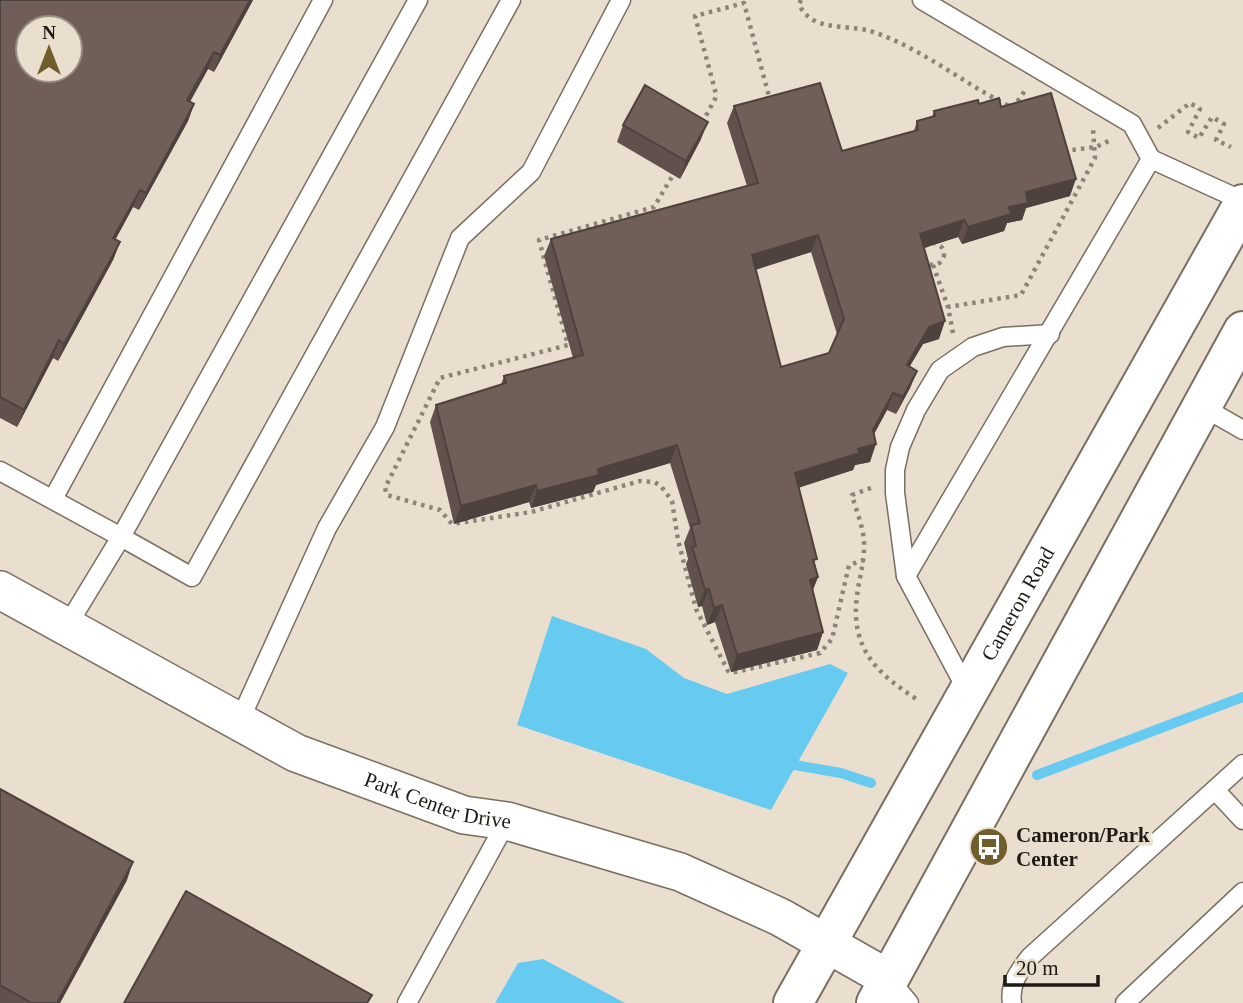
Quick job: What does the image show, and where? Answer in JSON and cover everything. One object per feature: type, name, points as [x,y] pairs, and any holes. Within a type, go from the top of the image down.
[{"type":"main road","name":"Cameron Road","points":[[793,1003],[1243,202]]},
{"type":"main road","points":[[891,995],[1243,331]]},
{"type":"street","name":"Park Center Drive","points":[[0,590],[239,722],[309,757],[464,815],[507,821],[680,872],[780,917],[827,943],[891,995]]},
{"type":"lane","points":[[53,499],[323,0]]},
{"type":"lane","points":[[67,626],[121,537],[418,0]]},
{"type":"lane","points":[[0,471],[192,577],[511,0]]},
{"type":"lane","points":[[239,722],[327,528],[385,428],[460,238],[531,172],[621,0]]},
{"type":"lane","points":[[922,0],[1132,124],[1151,159],[1243,202]]},
{"type":"lane","points":[[906,576],[1151,159]]},
{"type":"lane","points":[[968,692],[906,576],[899,530],[895,470],[900,447],[916,410],[940,370],[973,347],[1003,337],[1050,334]]},
{"type":"lane","points":[[1201,406],[1243,430]]},
{"type":"lane","points":[[1012,1003],[1010,998],[1015,976],[1030,957],[1243,764]]},
{"type":"lane","points":[[1215,790],[1243,820]]},
{"type":"lane","points":[[407,1003],[507,821]]},
{"type":"lane","points":[[1125,1003],[1243,892]]},
{"type":"path","points":[[802,0],[799,4],[804,14],[813,21],[851,26],[895,40],[1013,108],[1026,88],[1037,94]]},
{"type":"path","points":[[702,123],[716,94],[695,16],[744,3],[773,110]]},
{"type":"path","points":[[1158,128],[1190,103],[1200,109],[1188,132],[1199,138],[1212,117],[1224,124],[1216,140],[1231,147]]},
{"type":"path","points":[[948,307],[1021,295],[1096,158],[1093,125]]},
{"type":"path","points":[[1056,153],[1096,147],[1114,139]]},
{"type":"path","points":[[568,344],[539,240],[654,207],[681,159]]},
{"type":"path","points":[[912,250],[935,243],[943,250],[943,261],[933,265],[925,262],[913,265]]},
{"type":"path","points":[[925,246],[922,253],[925,262]]},
{"type":"path","points":[[933,265],[948,307],[954,334],[944,341]]},
{"type":"path","points":[[580,341],[440,378],[385,488],[387,495],[440,510],[452,524],[531,512],[639,481],[654,482],[662,486],[672,501],[678,540],[696,609],[728,671],[732,673],[820,653],[832,639],[849,565],[864,560]]},
{"type":"path","points":[[877,486],[852,495],[862,531],[864,560],[856,598],[859,642],[882,674],[918,700]]},
{"type":"water","points":[[552,616],[646,649],[684,678],[727,694],[830,664],[848,673],[771,810],[517,725]]},
{"type":"water","points":[[543,959],[625,1003],[495,1003],[518,963]]},
{"type":"building","points":[[0,0],[250,0],[220,55],[214,52],[187,100],[194,104],[146,193],[140,190],[113,238],[120,242],[64,344],[59,340],[24,410],[0,397]]},
{"type":"building","points":[[820,83],[842,151],[918,130],[917,121],[935,116],[934,111],[978,100],[979,104],[999,98],[1001,107],[1051,93],[1076,179],[1026,192],[1028,203],[1009,207],[1011,214],[968,227],[964,220],[920,234],[945,321],[929,327],[907,365],[917,371],[903,397],[893,393],[873,430],[876,444],[858,449],[860,453],[795,473],[817,559],[813,560],[818,577],[810,580],[823,632],[737,655],[722,605],[714,608],[709,589],[705,590],[692,547],[696,546],[691,525],[700,523],[677,445],[598,469],[599,475],[537,491],[536,485],[461,506],[436,405],[506,383],[504,376],[583,355],[551,239],[758,183],[734,106]],"holes":[[[818,235],[844,319],[829,353],[781,367],[752,255]]]},
{"type":"building","points":[[645,85],[708,122],[686,161],[623,125]]},
{"type":"building","points":[[0,789],[133,862],[57,1003],[32,1003],[0,985]]},
{"type":"building","points":[[186,891],[372,995],[367,1003],[124,1003]]},
{"type":"waterway","points":[[1037,775],[1243,697]]},
{"type":"waterway","points":[[783,763],[841,773],[871,783]]},
{"type":"place","name":"Cameron/Park Center","points":[[989,847]]}]
